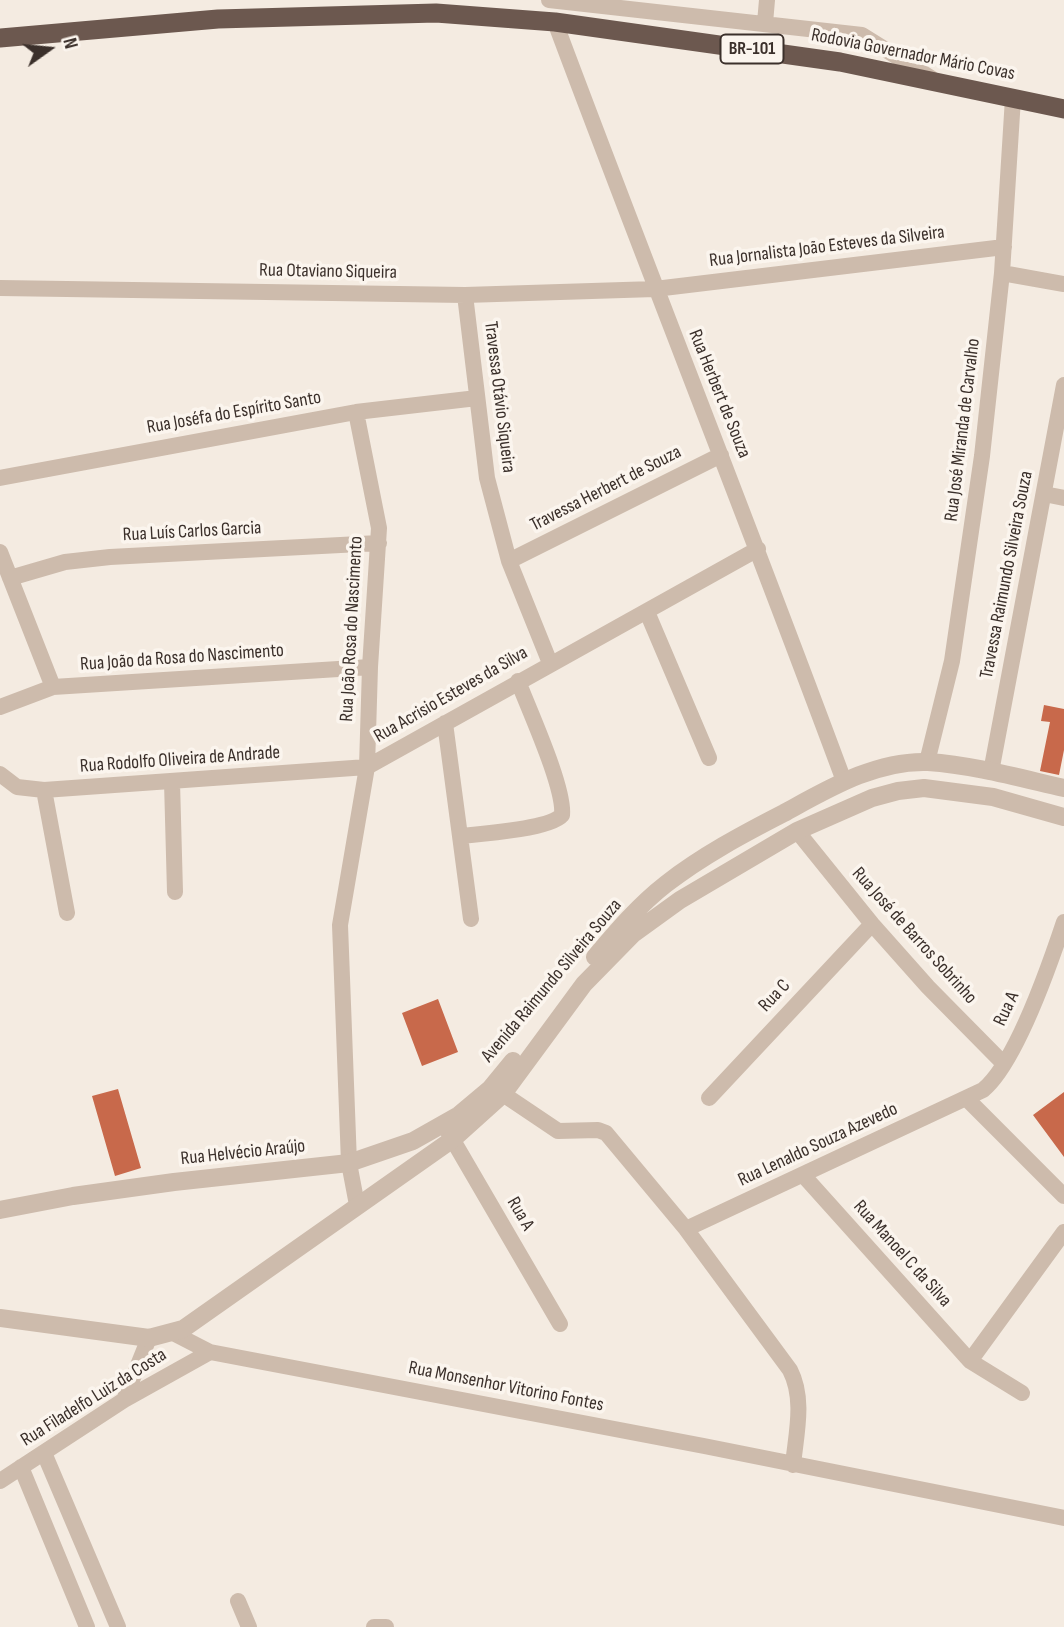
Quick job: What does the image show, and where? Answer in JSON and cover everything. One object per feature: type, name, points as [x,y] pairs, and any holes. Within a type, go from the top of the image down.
[{"type":"highway","name":"Rodovia Governador Mário Covas","points":[[0,38],[218,19],[436,7],[841,62],[1064,109]]},
{"type":"street","points":[[549,0],[634,4],[862,35],[936,82]]},
{"type":"street","points":[[765,23],[766,0]]},
{"type":"street","name":"Rua Herbert de Souza","points":[[555,22],[655,289],[758,549],[844,781]]},
{"type":"street","name":"Rua José Miranda de Carvalho","points":[[927,762],[952,661],[968,562],[1003,273],[1013,98]]},
{"type":"street","name":"Rua Jornalista João Esteves da Silveira","points":[[655,289],[1004,247]]},
{"type":"street","points":[[1003,273],[1064,284]]},
{"type":"street","name":"Rua Otaviano Siqueira","points":[[0,289],[465,295],[655,289]]},
{"type":"street","name":"Travessa Otávio Siqueira","points":[[465,295],[487,478],[509,561],[550,663]]},
{"type":"street","name":"Travessa Raimundo Silveira Souza","points":[[991,772],[1064,386]]},
{"type":"street","name":"Rua Joséfa do Espírito Santo","points":[[0,478],[356,412],[477,398]]},
{"type":"street","name":"Rua João Rosa do Nascimento","points":[[356,412],[379,528],[367,767]]},
{"type":"street","name":"Travessa Herbert de Souza","points":[[509,561],[721,455]]},
{"type":"street","points":[[1044,494],[1064,498]]},
{"type":"street","name":"Rua Luís Carlos Garcia","points":[[10,578],[65,562],[110,557],[379,543]]},
{"type":"street","name":"Rua Acrisio Esteves da Silva","points":[[357,1205],[349,1163],[340,925],[367,767],[758,549]]},
{"type":"street","points":[[0,552],[53,687]]},
{"type":"street","points":[[647,612],[709,758]]},
{"type":"street","name":"Rua João da Rosa do Nascimento","points":[[0,706],[53,687],[370,667]]},
{"type":"street","points":[[460,836],[538,825],[557,820],[562,815],[563,805],[557,784],[518,681]]},
{"type":"street","points":[[445,723],[471,919]]},
{"type":"street","name":"Avenida Raimundo Silveira Souza","points":[[478,1101],[498,1089],[590,963],[621,927],[664,885],[751,830],[844,781],[885,768],[927,762],[991,772],[1064,788]]},
{"type":"street","name":"Rua Rodolfo Oliveira de Andrade","points":[[0,774],[17,787],[44,790],[367,767]]},
{"type":"street","points":[[172,782],[175,892]]},
{"type":"street","name":"Avenida Raimundo Silveira Souza","points":[[178,1331],[392,1180],[498,1089],[584,984],[633,934],[680,900],[797,831],[872,798],[925,788],[993,797],[1064,817]]},
{"type":"street","points":[[44,790],[66,912]]},
{"type":"street","name":"Rua José de Barros Sobrinho","points":[[797,831],[872,924],[928,987],[1004,1064]]},
{"type":"street","name":"Rua A","points":[[967,1099],[992,1083],[1004,1064],[1031,1009],[1064,922]]},
{"type":"street","name":"Rua C","points":[[709,1098],[872,924]]},
{"type":"street","name":"Avenida Raimundo Silveira Souza","points":[[498,1089],[558,1131],[598,1130],[606,1133],[687,1230]]},
{"type":"street","points":[[967,1099],[1064,1196]]},
{"type":"street","name":"Rua Lenaldo Souza Azevedo","points":[[687,1230],[967,1099]]},
{"type":"street","name":"Rua Helvécio Araújo","points":[[0,1210],[73,1196],[174,1182],[349,1163],[448,1132],[478,1101]]},
{"type":"street","name":"Rua A","points":[[448,1132],[560,1324]]},
{"type":"street","points":[[378,1154],[392,1180]]},
{"type":"street","name":"Rua Manoel C da Silva","points":[[803,1175],[971,1361],[1022,1393]]},
{"type":"street","points":[[687,1230],[796,1381],[799,1407],[793,1465]]},
{"type":"street","points":[[971,1361],[1064,1232]]},
{"type":"street","points":[[0,1318],[149,1338],[178,1331]]},
{"type":"street","name":"Rua Monsenhor Vitorino Fontes","points":[[178,1331],[210,1352],[1064,1518]]},
{"type":"street","points":[[124,1400],[149,1338]]},
{"type":"street","name":"Rua Filadelfo Luiz da Costa","points":[[0,1481],[124,1400],[210,1352]]},
{"type":"street","points":[[44,1453],[118,1627]]},
{"type":"street","points":[[21,1467],[87,1627]]},
{"type":"street","points":[[238,1601],[248,1627]]},
{"type":"street","points":[[373,1627],[386,1627]]},
{"type":"building","points":[[1044,705],[1064,709],[1064,750],[1059,775],[1040,771],[1050,722],[1041,721]]},
{"type":"building","points":[[438,999],[458,1052],[422,1066],[402,1013]]},
{"type":"building","points":[[118,1089],[141,1168],[115,1176],[92,1096]]},
{"type":"building","points":[[1064,1092],[1064,1157],[1033,1115]]}]
